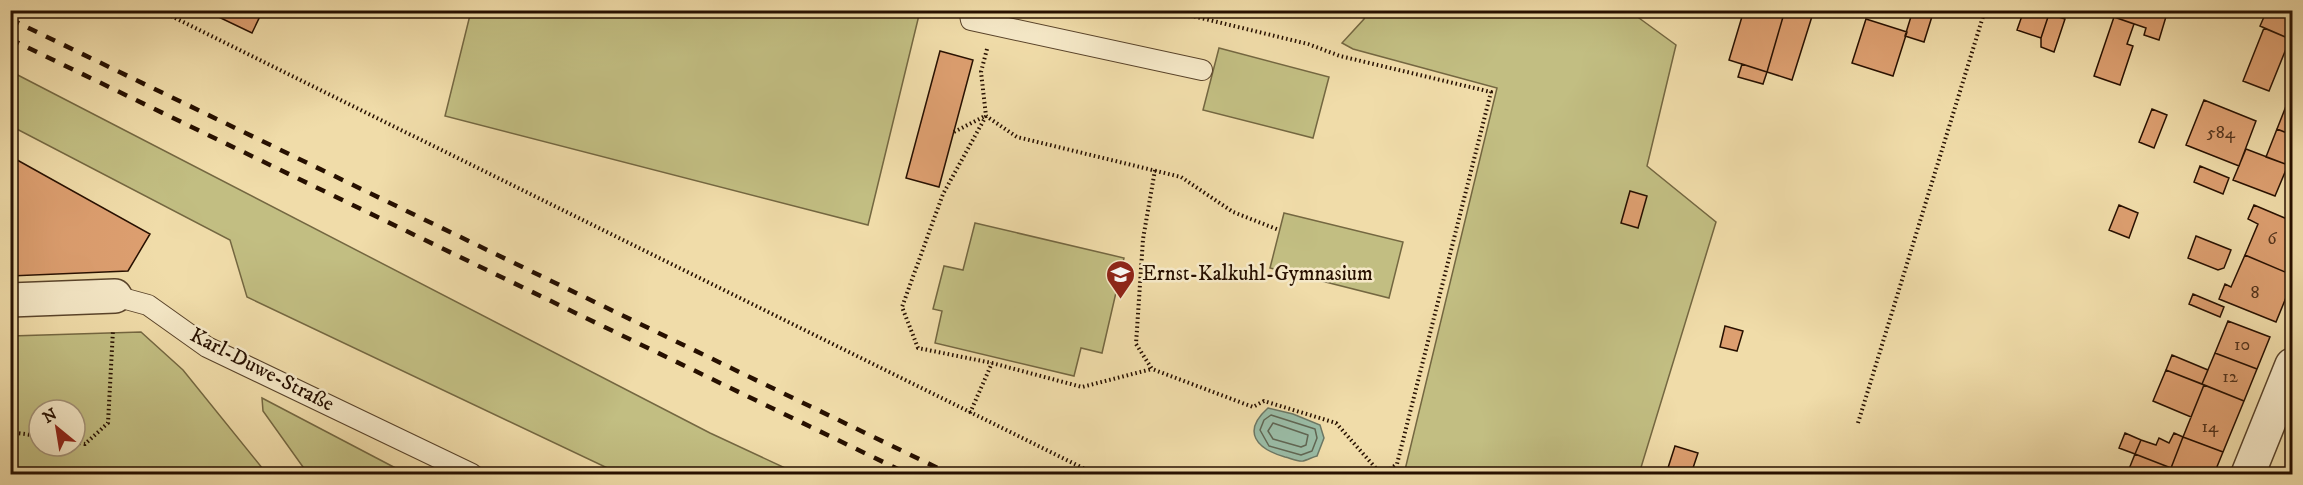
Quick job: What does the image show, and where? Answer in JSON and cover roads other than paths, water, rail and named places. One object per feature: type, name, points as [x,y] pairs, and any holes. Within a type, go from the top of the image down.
[{"type":"street","name":"Karl-Duwe-Straße","points":[[10,300],[115,296]]},
{"type":"street","points":[[2248,474],[2292,365]]},
{"type":"lane","points":[[969,10],[971,20],[1202,70]]},
{"type":"lane","name":"Karl-Duwe-Straße","points":[[115,296],[148,305],[207,346],[472,474]]},
{"type":"water","points":[[1268,408],[1293,414],[1320,425],[1324,438],[1317,456],[1299,461],[1275,454],[1260,444],[1254,432],[1255,425]]},
{"type":"railway","points":[[10,19],[950,474]]},
{"type":"railway","points":[[10,39],[908,474]]},
{"type":"place","name":"Ernst-Kalkuhl-Gymnasium","points":[[1121,300]]}]
